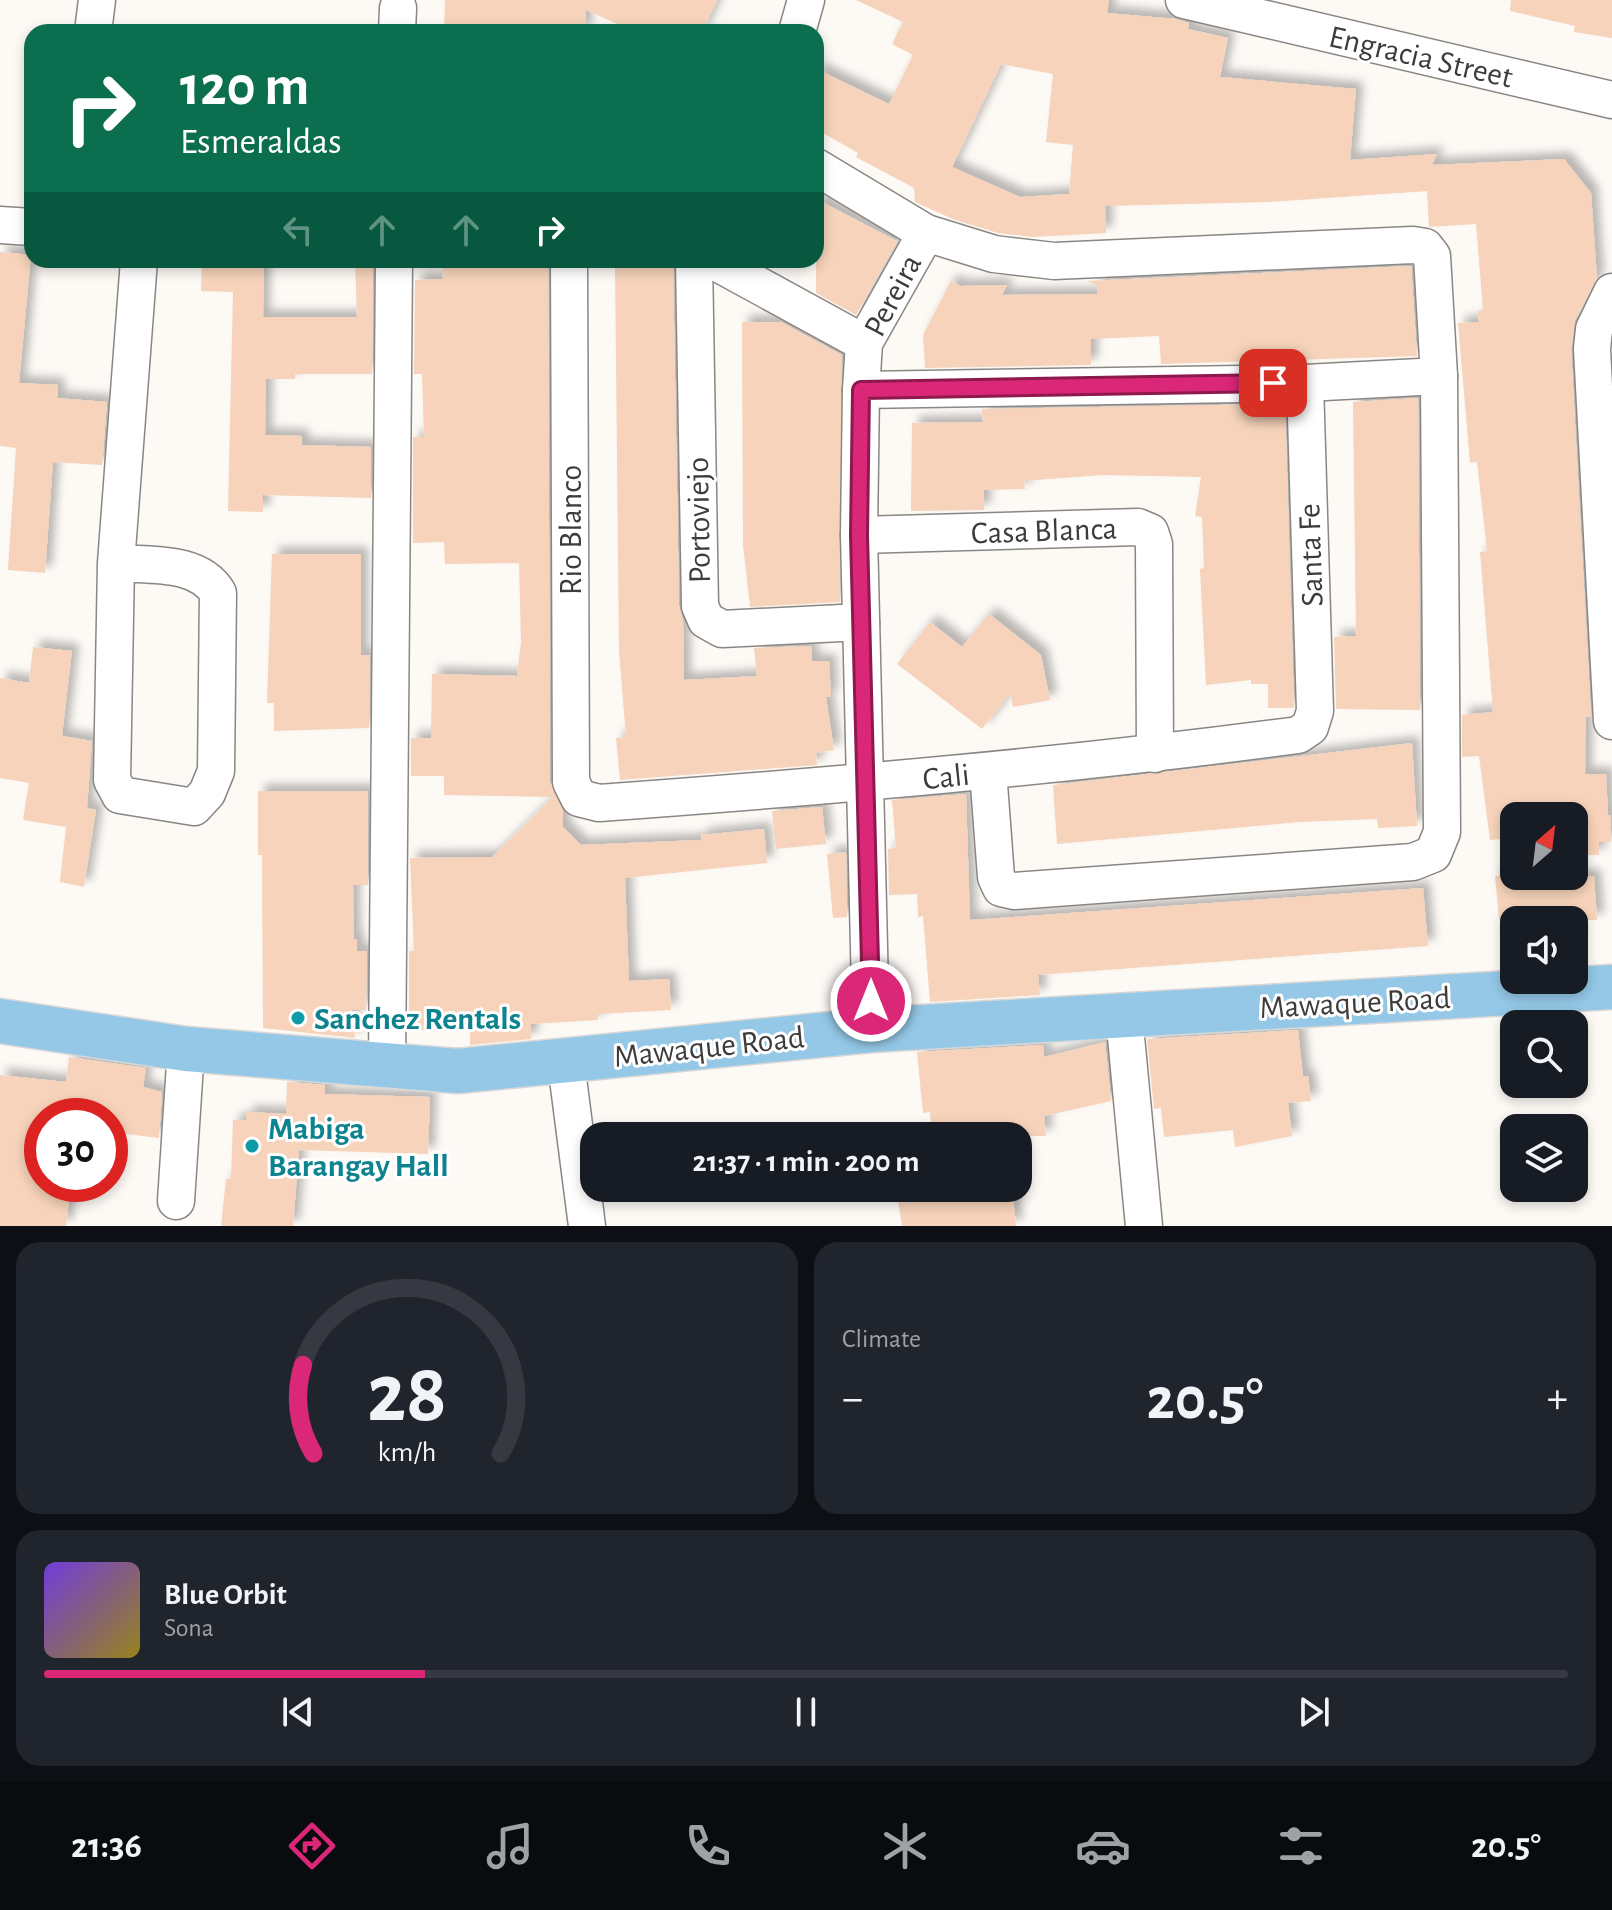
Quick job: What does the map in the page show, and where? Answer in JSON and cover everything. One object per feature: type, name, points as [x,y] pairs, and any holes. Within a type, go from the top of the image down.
[{"type":"main road","name":"Mawaque Road","points":[[0,1021],[186,1049],[458,1071],[566,1063],[706,1044],[871,1030],[1612,987]]},
{"type":"street","points":[[94,24],[97,0]]},
{"type":"street","points":[[799,24],[806,0]]},
{"type":"street","name":"Engracia Street","points":[[1184,0],[1612,100]]},
{"type":"street","points":[[824,172],[926,233],[994,254],[1054,261],[1425,247],[1432,256],[1439,376],[1442,832],[1433,854],[1413,862],[1014,891],[1001,888],[996,877],[988,771]]},
{"type":"street","points":[[0,225],[24,226]]},
{"type":"street","name":"Pereira","points":[[871,1030],[870,887],[859,535],[864,343],[926,233]]},
{"type":"street","points":[[116,563],[199,573],[211,581],[218,593],[216,771],[207,793],[194,807],[120,795],[112,780],[116,563],[138,268]]},
{"type":"street","points":[[387,1065],[394,268]]},
{"type":"street","name":"Rio Blanco","points":[[569,268],[571,782],[579,798]]},
{"type":"street","name":"Portoviejo","points":[[694,268],[700,606],[706,620],[722,629],[861,622]]},
{"type":"street","points":[[727,268],[864,343]]},
{"type":"street","points":[[1612,292],[1594,329],[1592,349],[1612,721]]},
{"type":"street","points":[[861,390],[1305,383],[1439,376]]},
{"type":"street","name":"Santa Fe","points":[[1305,383],[1315,711],[1310,727]]},
{"type":"street","name":"Casa Blanca","points":[[859,535],[1138,527],[1150,532],[1154,544],[1155,754]]},
{"type":"street","name":"Cali","points":[[579,798],[599,803],[865,784],[1155,754],[1298,735],[1310,727]]},
{"type":"street","points":[[1124,1016],[1144,1226]]},
{"type":"street","points":[[176,1201],[186,1049]]},
{"type":"street","points":[[566,1063],[587,1226]]},
{"type":"building","points":[[445,0],[717,0],[706,24],[617,24],[586,10],[585,24],[444,24]]},
{"type":"building","points":[[856,0],[1109,0],[1107,13],[1176,19],[1189,23],[1188,29],[1228,38],[1220,77],[1356,89],[1350,160],[1437,154],[1432,165],[1564,159],[1591,193],[1597,278],[1575,320],[1571,350],[1591,716],[1586,717],[1585,774],[1606,774],[1608,815],[1611,815],[1611,842],[1599,842],[1599,855],[1588,855],[1588,802],[1500,802],[1500,839],[1490,840],[1479,756],[1462,757],[1462,715],[1493,712],[1480,552],[1487,551],[1477,462],[1470,463],[1458,323],[1479,322],[1478,311],[1483,310],[1476,224],[1429,227],[1427,191],[1269,202],[1105,206],[1106,233],[1033,237],[998,233],[955,220],[915,202],[914,188],[856,157],[858,153],[824,134],[824,73],[889,104],[913,55],[892,44],[903,22]],"holes":[[[1001,64],[1053,74],[1046,142],[1073,145],[1069,194],[1020,197],[952,167]]]},
{"type":"building","points":[[1511,0],[1612,0],[1612,38],[1574,32],[1575,26],[1510,11]]},
{"type":"building","points":[[824,203],[897,241],[856,315],[816,293],[816,268],[824,268]]},
{"type":"building","points":[[0,252],[24,254],[24,268],[30,268],[19,383],[58,385],[57,398],[107,402],[102,465],[53,462],[45,573],[8,570],[16,448],[0,446]]},
{"type":"building","points":[[1411,266],[1417,356],[1161,364],[1159,336],[1091,339],[1091,365],[925,368],[923,335],[951,281],[960,286],[1007,285],[1002,295],[1098,294],[1097,285],[1087,281]]},
{"type":"building","points":[[202,268],[264,268],[263,317],[357,317],[355,268],[373,268],[372,374],[295,374],[295,379],[266,379],[265,435],[302,436],[302,445],[371,447],[371,498],[263,495],[263,512],[228,511],[233,292],[201,291]]},
{"type":"building","points":[[442,268],[548,268],[550,782],[563,811],[563,827],[581,845],[701,840],[701,835],[764,829],[767,863],[625,878],[629,981],[669,979],[671,1010],[598,1014],[598,1020],[531,1024],[531,1039],[470,1045],[470,1031],[409,1030],[409,951],[414,951],[410,858],[492,857],[553,797],[444,795],[444,776],[411,776],[411,738],[431,738],[432,674],[517,676],[521,642],[519,563],[445,564],[444,542],[413,543],[413,437],[424,437],[422,374],[414,374],[415,280],[443,279]]},
{"type":"building","points":[[615,268],[673,268],[679,606],[683,621],[684,680],[757,676],[754,648],[811,646],[812,661],[829,661],[831,697],[826,697],[834,750],[816,753],[817,765],[620,780],[616,738],[626,737],[619,651]]},
{"type":"building","points":[[742,322],[781,322],[842,355],[840,602],[750,607],[743,545]]},
{"type":"building","points":[[1418,398],[1420,710],[1336,709],[1334,637],[1356,636],[1353,402]]},
{"type":"building","points":[[1285,404],[1294,708],[1268,708],[1268,684],[1251,684],[1251,680],[1206,685],[1200,569],[1204,568],[1202,517],[1195,516],[1201,477],[1102,475],[1024,481],[1025,489],[984,490],[984,510],[911,511],[912,423],[983,422],[982,409]]},
{"type":"building","points":[[272,554],[361,554],[361,655],[370,655],[369,728],[274,731],[274,703],[267,703]]},
{"type":"building","points":[[989,614],[1041,655],[1050,700],[1013,707],[1010,693],[982,729],[897,664],[930,622],[962,647]]},
{"type":"building","points":[[33,647],[72,651],[62,736],[92,741],[87,808],[96,810],[84,887],[60,882],[66,827],[23,820],[29,783],[0,778],[0,678],[29,683]]},
{"type":"building","points":[[1412,743],[1417,826],[1378,828],[1377,819],[1300,822],[1057,844],[1053,785]]},
{"type":"building","points":[[258,791],[368,791],[368,885],[353,885],[354,939],[357,939],[357,951],[367,951],[366,1010],[352,1010],[355,1038],[263,1028],[262,855],[258,855]]},
{"type":"building","points":[[966,794],[970,920],[1423,888],[1428,946],[1038,975],[1040,995],[930,1002],[923,916],[918,917],[917,894],[889,895],[888,849],[896,848],[892,800]]},
{"type":"building","points":[[822,807],[826,844],[776,849],[772,811]]},
{"type":"building","points":[[846,852],[847,917],[833,918],[827,854]]},
{"type":"building","points":[[1495,876],[1500,876],[1500,890],[1588,890],[1588,876],[1594,876],[1597,920],[1588,920],[1588,906],[1500,906],[1499,920]]},
{"type":"building","points":[[1298,1030],[1303,1077],[1308,1076],[1311,1101],[1288,1103],[1292,1136],[1235,1147],[1233,1130],[1164,1137],[1161,1108],[1154,1109],[1147,1039]]},
{"type":"building","points":[[1105,1042],[1111,1101],[1044,1116],[1046,1136],[1032,1136],[1032,1122],[931,1122],[930,1112],[923,1113],[917,1052],[1043,1045],[1044,1057]]},
{"type":"building","points":[[69,1057],[146,1068],[143,1087],[162,1092],[159,1138],[128,1134],[128,1098],[24,1098],[24,1202],[69,1202],[66,1226],[0,1226],[0,1075],[66,1082]]},
{"type":"building","points":[[287,1082],[325,1085],[325,1094],[430,1097],[428,1154],[299,1150],[293,1226],[221,1226],[226,1179],[231,1179],[233,1120],[247,1120],[246,1112],[286,1114]]},
{"type":"building","points":[[898,1202],[1013,1202],[1016,1226],[902,1226]]},
{"type":"place","name":"Sanchez Rentals","points":[[298,1018]]},
{"type":"place","name":"Mabiga Barangay Hall","points":[[252,1146]]},
{"type":"route","points":[[871,1001],[859,535],[861,390],[1273,383]]}]
